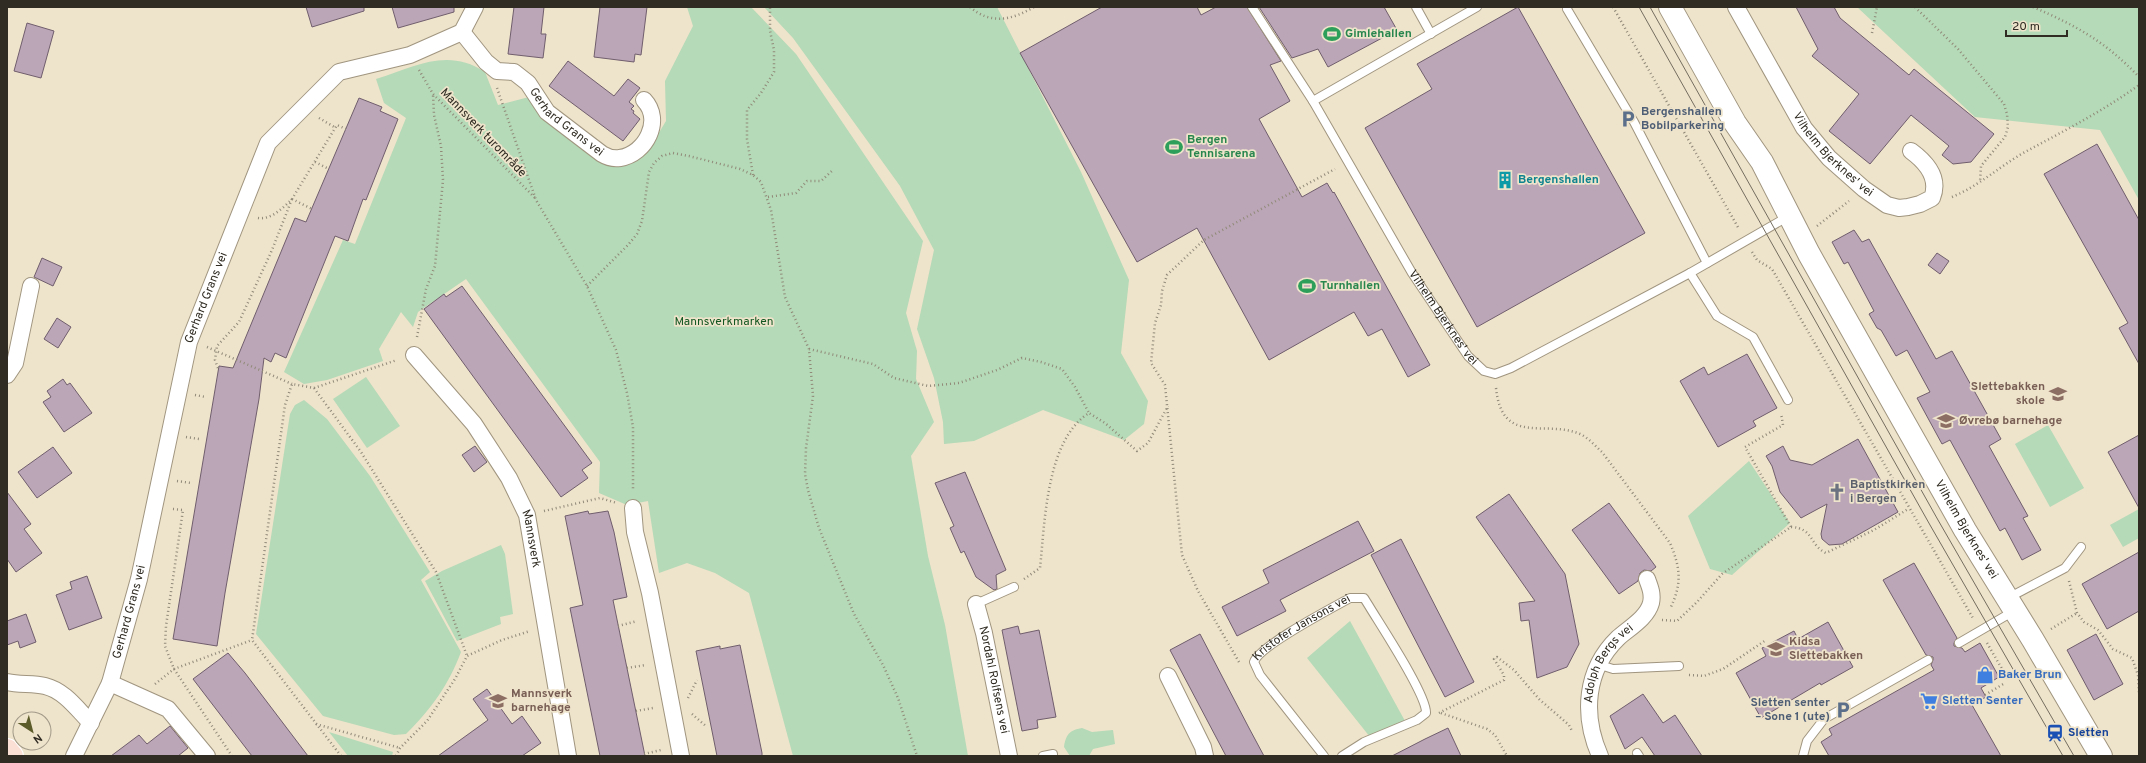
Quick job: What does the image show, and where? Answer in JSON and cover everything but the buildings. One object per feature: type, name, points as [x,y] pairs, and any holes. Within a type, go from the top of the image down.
[{"type":"main road","name":"Vilhelm Bjerknes' vei","points":[[1670,7],[1735,123],[1762,162],[1809,254],[1965,530],[2101,756]]},
{"type":"main road","points":[[7,750],[12,756]]},
{"type":"street","points":[[475,7],[462,32],[486,62],[497,71]]},
{"type":"street","name":"Vilhelm Bjerknes' vei","points":[[1736,7],[1804,128],[1829,158],[1864,189],[1887,205],[1899,208],[1908,207],[1920,204],[1932,198]]},
{"type":"street","name":"Gerhard Grans vei","points":[[74,756],[110,683],[139,579],[189,342],[268,143],[339,72],[410,55],[462,32]]},
{"type":"street","name":"Gerhard Grans vei","points":[[497,71],[514,72],[528,83],[547,112],[602,154],[610,158],[620,158],[633,153],[651,132],[652,112],[644,100]]},
{"type":"street","points":[[1911,151],[1924,161],[1928,168],[1935,189],[1932,198]]},
{"type":"street","points":[[7,375],[15,363],[31,286]]},
{"type":"street","name":"Mannsverk","points":[[414,355],[474,424],[509,478],[527,515],[568,756]]},
{"type":"street","points":[[633,508],[635,532],[650,593],[681,756]]},
{"type":"street","name":"Adolph Bergs vei","points":[[1600,756],[1589,718],[1590,684],[1597,664],[1606,651],[1646,613],[1651,603],[1652,594],[1647,579]]},
{"type":"street","name":"Nordahl Rolfsens vei","points":[[976,604],[984,633],[1009,756]]},
{"type":"street","points":[[1168,676],[1203,747],[1205,756]]},
{"type":"street","points":[[7,682],[20,685],[44,686],[62,694],[91,723]]},
{"type":"street","points":[[110,683],[140,695],[168,709],[207,756]]},
{"type":"lane","name":"Vilhelm Bjerknes' vei","points":[[1252,7],[1349,161],[1412,273],[1435,309],[1468,356],[1484,371],[1495,374]]},
{"type":"lane","points":[[1416,7],[1431,34]]},
{"type":"lane","points":[[1313,102],[1477,7]]},
{"type":"lane","points":[[1567,9],[1634,122],[1707,263]]},
{"type":"lane","points":[[1495,374],[1511,368],[1690,273],[1790,216]]},
{"type":"lane","points":[[1690,273],[1717,316],[1753,337],[1788,400]]},
{"type":"lane","points":[[1962,642],[1980,631],[2011,605],[2065,568],[2081,547]]},
{"type":"lane","points":[[976,604],[1014,587]]},
{"type":"lane","name":"Kristofer Jansons vei","points":[[1324,756],[1260,675],[1254,662],[1260,653],[1277,641],[1350,598],[1364,598],[1414,681],[1426,706],[1426,713]]},
{"type":"lane","points":[[1803,756],[1807,742],[1824,720],[1928,660]]},
{"type":"lane","points":[[1597,664],[1614,669],[1679,666]]},
{"type":"lane","points":[[1342,756],[1364,742],[1417,720],[1426,713]]},
{"type":"lane","points":[[1043,756],[1053,754]]},
{"type":"path","points":[[754,175],[747,139],[747,110],[761,93],[774,72],[774,50],[770,31],[770,7]]},
{"type":"path","points":[[970,7],[987,18],[1000,20],[1017,16],[1034,7]]},
{"type":"path","points":[[1613,7],[1745,241],[1757,260],[1772,269],[1908,508],[2009,681]]},
{"type":"path","points":[[1872,33],[1877,7]]},
{"type":"path","points":[[1915,7],[1958,49],[2004,104],[2008,114],[2008,127],[2004,137],[1981,166],[1980,182]]},
{"type":"path","points":[[2033,7],[2091,35],[2108,47],[2139,77]]},
{"type":"path","name":"Mannsverk turområde","points":[[410,55],[433,94],[536,200]]},
{"type":"path","points":[[497,71],[497,91],[536,200],[587,286],[616,350],[627,393],[633,427],[633,508],[600,498],[527,515]]},
{"type":"path","points":[[1932,198],[1945,200],[1980,182],[2015,158],[2070,129],[2139,85]]},
{"type":"path","points":[[189,342],[216,350],[292,384],[314,388],[414,355],[422,304],[435,266],[443,180],[441,146],[434,115],[433,94]]},
{"type":"path","points":[[315,116],[336,128],[337,126],[346,129]]},
{"type":"path","points":[[218,368],[217,346],[239,322],[272,250],[292,199],[336,128]]},
{"type":"path","points":[[587,286],[637,234],[642,221],[649,172],[654,163],[662,156],[673,153],[740,169],[754,175],[761,182],[768,197],[784,297],[809,348],[813,396],[806,448],[805,474],[808,490],[819,528],[854,614],[883,665],[898,698],[917,756]]},
{"type":"path","points":[[1241,664],[1198,591],[1182,555],[1165,385],[1151,363],[1155,323],[1161,305],[1162,291],[1166,275],[1204,240],[1349,161]]},
{"type":"path","points":[[314,162],[329,168]]},
{"type":"path","points":[[768,197],[796,193],[807,181],[820,181],[833,170]]},
{"type":"path","points":[[241,214],[265,219],[282,209],[292,199]]},
{"type":"path","points":[[292,199],[312,209]]},
{"type":"path","points":[[1820,224],[1847,202]]},
{"type":"path","points":[[809,348],[873,364],[894,378],[928,386],[959,383],[997,370],[1022,358],[1041,362],[1062,369],[1075,386],[1088,413],[1105,423],[1136,451],[1148,443],[1168,406]]},
{"type":"path","points":[[1495,374],[1497,400],[1501,410],[1508,418],[1522,428],[1568,431],[1580,434],[1591,441],[1644,506],[1670,543],[1677,559],[1680,574],[1679,585],[1668,613]]},
{"type":"path","points":[[292,384],[285,405],[252,640],[340,756]]},
{"type":"path","points":[[314,388],[361,452],[436,572],[467,656]]},
{"type":"path","points":[[1788,400],[1781,412],[1783,425],[1745,447],[1791,527]]},
{"type":"path","points":[[1014,587],[1040,568],[1049,481],[1060,450],[1079,419],[1088,413]]},
{"type":"path","points":[[154,506],[183,510],[165,646],[174,669],[232,756]]},
{"type":"path","points":[[1664,617],[1660,620],[1677,620],[1697,602],[1722,574],[1791,527],[1801,528],[1809,535],[1818,550],[1826,553],[1846,545],[1908,508]]},
{"type":"path","points":[[2065,568],[2072,588],[2077,614],[2084,622],[2098,630],[2113,649],[2132,658],[2138,676],[2139,693]]},
{"type":"path","points":[[2045,632],[2077,614]]},
{"type":"path","points":[[396,756],[400,748],[427,721],[455,679],[467,656],[502,640],[545,626]]},
{"type":"path","points":[[140,695],[174,669],[252,640]]},
{"type":"path","points":[[1679,666],[1682,674],[1708,675],[1728,666],[1766,640]]},
{"type":"path","points":[[1441,713],[1504,680],[1504,675],[1494,659],[1497,657],[1514,670],[1539,699],[1569,725]]},
{"type":"path","points":[[1985,695],[2005,683]]},
{"type":"path","points":[[689,713],[707,727]]},
{"type":"path","points":[[1426,713],[1441,713],[1487,729],[1495,735],[1507,756]]},
{"type":"path","points":[[316,724],[400,748]]},
{"type":"green space","name":"Mannsverkmarken","points":[[687,7],[751,7],[796,54],[923,241],[906,313],[917,351],[916,379],[934,422],[911,456],[928,556],[945,625],[968,756],[793,756],[749,593],[715,573],[687,563],[659,573],[648,501],[627,505],[599,493],[600,462],[466,279],[418,312],[413,327],[401,312],[379,349],[383,361],[327,380],[304,384],[284,372],[343,240],[355,244],[406,118],[384,103],[376,79],[418,65],[444,60],[457,61],[471,65],[485,72],[498,105],[529,97],[613,165],[649,146],[666,121],[665,81],[693,26]]},
{"type":"green space","points":[[764,7],[997,7],[1081,172],[1129,280],[1121,353],[1148,401],[1144,424],[1124,440],[1043,410],[974,441],[944,444],[943,422],[934,378],[917,329],[934,250],[900,186],[793,38]]},
{"type":"green space","points":[[1857,7],[2139,7],[2139,200],[2100,130],[1975,117]]},
{"type":"green space","points":[[366,377],[400,426],[367,448],[333,399]]},
{"type":"green space","points":[[304,400],[327,419],[370,476],[430,572],[421,580],[461,652],[445,686],[424,715],[406,734],[394,735],[323,716],[256,634],[290,414],[295,405]]},
{"type":"green space","points":[[2048,425],[2084,488],[2050,507],[2015,444]]},
{"type":"green space","points":[[1749,461],[1790,523],[1732,575],[1710,569],[1688,516]]},
{"type":"green space","points":[[2139,509],[2139,538],[2123,547],[2110,525]]},
{"type":"green space","points":[[501,545],[505,554],[513,614],[500,617],[501,624],[457,641],[425,581],[442,571]]},
{"type":"green space","points":[[1350,621],[1405,721],[1370,737],[1307,658]]},
{"type":"green space","points":[[1082,728],[1092,732],[1113,730],[1115,744],[1093,749],[1089,756],[1070,756],[1064,747],[1067,736],[1074,730]]},
{"type":"green space","points":[[329,732],[393,752],[392,756],[348,756]]},
{"type":"tram line","points":[[1639,7],[1930,525],[2063,756]]},
{"type":"tram line","points":[[1650,7],[1938,520],[2074,756]]},
{"type":"place","name":"Gimlehallen","points":[[1332,34]]},
{"type":"place","name":"Bergenshallen Bobilparkering","points":[[1628,119]]},
{"type":"place","name":"Bergen Tennisarena","points":[[1174,147]]},
{"type":"place","name":"Bergenshallen","points":[[1505,180]]},
{"type":"place","name":"Turnhallen","points":[[1307,286]]},
{"type":"place","name":"Slettebakken skole","points":[[2058,394]]},
{"type":"place","name":"Øvrebø barnehage","points":[[1946,421]]},
{"type":"place","name":"Baptistkirken i Bergen","points":[[1837,492]]},
{"type":"place","name":"Kidsa Slettebakken","points":[[1776,649]]},
{"type":"place","name":"Baker Brun","points":[[1985,675]]},
{"type":"place","name":"Mannsverk barnehage","points":[[498,701]]},
{"type":"place","name":"Sletten Senter","points":[[1929,701]]},
{"type":"place","name":"Sletten senter – Sone 1 (ute)","points":[[1843,710]]},
{"type":"place","name":"Sletten","points":[[2055,733]]}]
